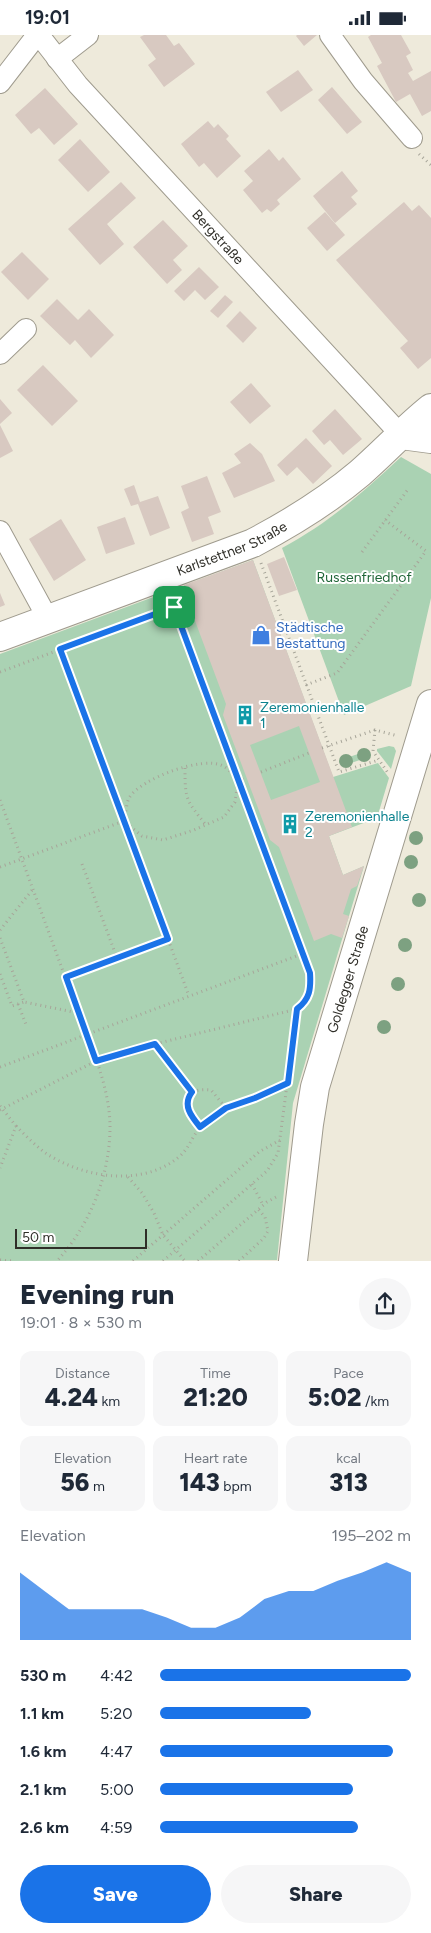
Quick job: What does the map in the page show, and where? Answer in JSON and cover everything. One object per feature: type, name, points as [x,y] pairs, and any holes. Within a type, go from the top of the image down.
[{"type":"street","name":"Bergstraße","points":[[38,35],[78,85],[401,435]]},
{"type":"street","points":[[0,83],[38,35]]},
{"type":"street","points":[[57,59],[88,35]]},
{"type":"street","points":[[330,35],[364,81],[412,138]]},
{"type":"street","points":[[0,354],[26,329]]},
{"type":"street","name":"Karlstettner Straße","points":[[0,637],[254,543],[324,501],[360,473],[429,411]]},
{"type":"street","points":[[401,435],[431,439]]},
{"type":"street","points":[[0,531],[48,619]]},
{"type":"street","name":"Goldegger Straße","points":[[292,1261],[309,1124],[318,1078],[409,782],[426,743],[431,704]]},
{"type":"path","points":[[362,552],[409,488]]},
{"type":"path","points":[[306,685],[337,673],[426,551],[385,520]]},
{"type":"path","points":[[254,543],[339,771],[379,759]]},
{"type":"path","points":[[162,578],[310,973],[311,990],[305,1003],[297,1009],[155,1044],[96,1061],[1,1109],[29,1140],[65,1163],[84,1170],[128,1177],[150,1173],[167,1165],[181,1155],[193,1141],[200,1127],[226,1108],[255,1098],[288,1083]]},
{"type":"path","points":[[0,671],[174,607]]},
{"type":"path","points":[[60,649],[189,996]]},
{"type":"path","points":[[376,730],[372,751],[391,776],[409,782]]},
{"type":"path","points":[[322,748],[376,730],[426,743]]},
{"type":"path","points":[[261,772],[309,753]]},
{"type":"path","points":[[124,821],[129,799],[144,783],[185,768],[203,763],[223,765],[238,781]]},
{"type":"path","points":[[185,768],[185,794],[190,805],[206,825]]},
{"type":"path","points":[[238,781],[247,777]]},
{"type":"path","points":[[124,821],[142,836],[163,840],[206,825],[224,817],[235,802],[238,781]]},
{"type":"path","points":[[0,800],[87,1034],[108,1104],[110,1129],[104,1174],[85,1223],[72,1245],[57,1261]]},
{"type":"path","points":[[0,867],[124,821]]},
{"type":"path","points":[[82,864],[117,958]]},
{"type":"path","points":[[0,930],[33,889]]},
{"type":"path","points":[[0,938],[24,1002]]},
{"type":"path","points":[[66,977],[168,939]]},
{"type":"path","points":[[0,1067],[302,954]]},
{"type":"path","points":[[0,974],[12,1007],[24,1002],[79,1013]]},
{"type":"path","points":[[18,1004],[27,1027]]},
{"type":"path","points":[[163,1261],[267,1171],[278,1153],[297,1009]]},
{"type":"path","points":[[155,1044],[192,1092]]},
{"type":"path","points":[[200,1127],[191,1116],[187,1106],[188,1097],[192,1092],[201,1089],[212,1090],[226,1108]]},
{"type":"path","points":[[0,1168],[16,1126]]},
{"type":"path","points":[[133,1261],[258,1152],[281,1139]]},
{"type":"path","points":[[128,1177],[146,1200],[163,1235],[186,1261]]},
{"type":"path","points":[[252,1184],[264,1205]]},
{"type":"path","points":[[198,1261],[258,1209],[301,1185]]},
{"type":"path","points":[[239,1261],[264,1238],[268,1231],[265,1217],[258,1209]]},
{"type":"path","points":[[0,1260],[13,1261]]},
{"type":"green space","name":"Russenfriedhof","points":[[401,457],[431,474],[431,598],[411,686],[344,715],[282,548],[330,518]]},
{"type":"green space","points":[[253,560],[333,777],[378,763],[389,778],[377,818],[329,836],[343,875],[364,866],[293,1103],[277,1260],[0,1261],[0,654]]},
{"type":"green space","points":[[389,746],[394,747],[396,751],[391,769],[377,751],[377,749]]},
{"type":"green space","points":[[367,751],[369,757],[342,766],[340,760]]},
{"type":"building","points":[[144,35],[166,35],[174,46],[179,43],[195,64],[164,87],[148,65],[156,59],[140,37]]},
{"type":"building","points":[[297,35],[317,35],[304,46]]},
{"type":"building","points":[[371,35],[401,35],[411,53],[406,56],[413,70],[408,73],[413,81],[431,71],[431,111],[422,116],[410,94],[396,102],[377,66],[382,63],[368,37]]},
{"type":"building","points":[[298,70],[313,90],[281,112],[266,92]]},
{"type":"building","points":[[332,87],[362,122],[347,134],[318,100]]},
{"type":"building","points":[[45,88],[78,124],[54,145],[39,128],[31,134],[15,115]]},
{"type":"building","points":[[208,121],[214,128],[218,124],[229,136],[226,139],[241,156],[217,178],[204,163],[199,167],[181,144]]},
{"type":"building","points":[[80,139],[110,172],[88,192],[58,160]]},
{"type":"building","points":[[269,149],[279,161],[283,157],[301,179],[277,200],[280,204],[271,212],[267,209],[262,213],[243,190],[253,181],[244,171]]},
{"type":"building","points":[[342,171],[358,191],[351,197],[357,204],[335,223],[313,196]]},
{"type":"building","points":[[121,182],[136,198],[107,224],[124,244],[100,265],[68,229]]},
{"type":"building","points":[[404,202],[412,211],[419,205],[431,218],[431,358],[418,369],[400,348],[408,341],[336,260]]},
{"type":"building","points":[[325,212],[345,235],[327,251],[307,228]]},
{"type":"building","points":[[163,220],[188,246],[173,260],[182,270],[167,284],[133,247]]},
{"type":"building","points":[[22,252],[49,279],[28,300],[1,272]]},
{"type":"building","points":[[199,267],[219,287],[205,300],[195,290],[184,301],[174,291]]},
{"type":"building","points":[[225,295],[233,302],[218,318],[210,311]]},
{"type":"building","points":[[57,299],[78,320],[89,309],[114,335],[91,358],[75,340],[70,345],[40,316]]},
{"type":"building","points":[[240,311],[257,328],[243,343],[226,326]]},
{"type":"building","points":[[43,365],[78,401],[52,426],[17,390]]},
{"type":"building","points":[[251,383],[271,406],[250,424],[230,402]]},
{"type":"building","points":[[0,399],[12,413],[0,424]]},
{"type":"building","points":[[335,409],[362,439],[343,455],[330,440],[324,445],[312,431]]},
{"type":"building","points":[[0,425],[13,451],[0,458]]},
{"type":"building","points":[[306,438],[332,466],[313,484],[297,467],[287,476],[277,465]]},
{"type":"building","points":[[250,443],[262,454],[275,481],[234,498],[222,473],[241,463],[234,454]]},
{"type":"building","points":[[207,476],[221,512],[208,517],[214,534],[192,542],[181,512],[189,508],[181,486]]},
{"type":"building","points":[[134,485],[140,502],[158,496],[170,528],[150,536],[138,504],[131,506],[124,489]]},
{"type":"building","points":[[125,517],[135,544],[106,554],[97,527]]},
{"type":"building","points":[[61,519],[86,560],[54,581],[29,539]]},
{"type":"building","points":[[284,557],[297,590],[279,596],[267,564]]},
{"type":"building","points":[[253,560],[352,827],[329,836],[343,875],[364,866],[357,886],[351,889],[343,914],[349,916],[342,938],[331,934],[314,941],[279,847],[270,840],[223,715],[226,704],[191,610],[193,609],[184,585]],"holes":[[[299,726],[320,782],[271,800],[250,745]]]},
{"type":"building","points":[[0,593],[5,605],[0,607]]},
{"type":"place","name":"Städtische Bestattung","points":[[261,635]]},
{"type":"place","name":"Zeremonienhalle 1","points":[[245,715]]},
{"type":"place","name":"Zeremonienhalle 2","points":[[290,824]]},
{"type":"route","points":[[174,607],[310,973],[311,990],[305,1003],[297,1009],[288,1083],[255,1098],[226,1108],[200,1127],[191,1116],[187,1106],[188,1097],[192,1092],[155,1044],[96,1061],[66,977],[168,939],[60,649],[174,607]]}]
